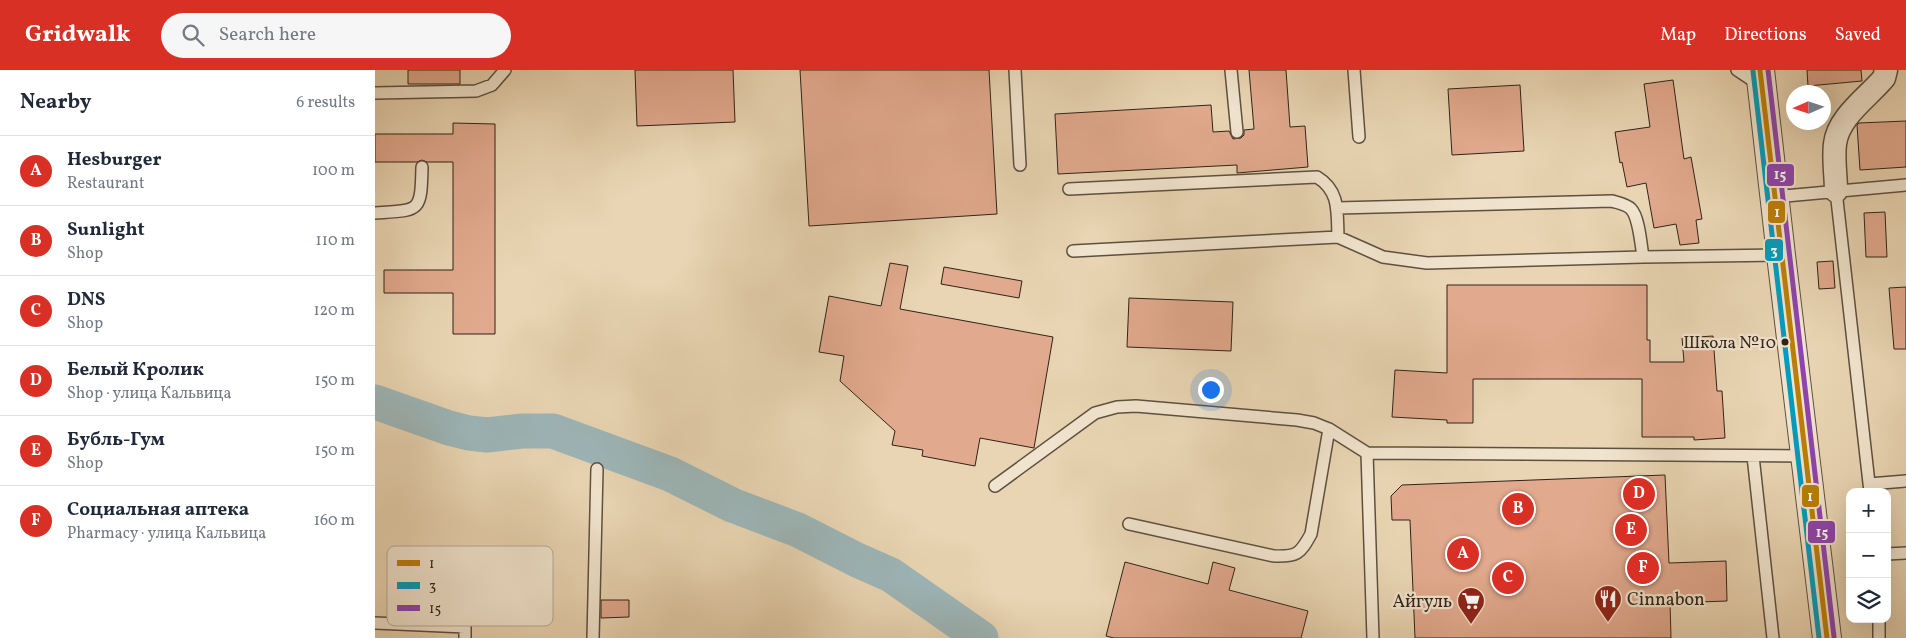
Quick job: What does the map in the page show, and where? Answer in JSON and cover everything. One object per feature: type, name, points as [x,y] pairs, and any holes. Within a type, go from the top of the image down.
[{"type":"street","points":[[1836,192],[1835,143],[1839,130],[1848,116],[1884,78],[1886,70]]},
{"type":"street","points":[[1761,79],[1827,638]]},
{"type":"lane","points":[[375,94],[476,91],[492,85],[505,70]]},
{"type":"lane","points":[[1015,70],[1020,165]]},
{"type":"lane","points":[[1231,70],[1237,132]]},
{"type":"lane","points":[[1354,70],[1359,137]]},
{"type":"lane","points":[[1737,70],[1761,79]]},
{"type":"lane","points":[[375,213],[404,211],[411,209],[419,203],[422,168]]},
{"type":"lane","points":[[1069,189],[1317,177],[1326,183],[1333,192],[1337,208],[1338,237]]},
{"type":"lane","points":[[1774,197],[1906,185]]},
{"type":"lane","points":[[1836,192],[1870,488],[1906,481]]},
{"type":"lane","points":[[1337,208],[1612,201],[1631,209],[1635,218],[1643,257]]},
{"type":"lane","points":[[1073,251],[1338,237],[1383,257],[1427,264],[1643,257],[1781,255]]},
{"type":"lane","points":[[995,486],[1095,413],[1117,407],[1136,406],[1314,423],[1329,430],[1367,454],[1806,456]]},
{"type":"lane","points":[[1129,524],[1274,556],[1297,554],[1304,547],[1311,534],[1329,430]]},
{"type":"lane","points":[[1367,454],[1373,638]]},
{"type":"lane","points":[[1753,456],[1773,638]]},
{"type":"lane","points":[[593,638],[597,469]]},
{"type":"lane","points":[[1891,554],[1906,553]]},
{"type":"lane","points":[[1879,623],[1879,638]]},
{"type":"lane","points":[[442,626],[465,627],[465,638]]},
{"type":"building","points":[[408,70],[460,70],[460,84],[408,84]]},
{"type":"building","points":[[635,70],[733,70],[735,122],[637,126]]},
{"type":"building","points":[[800,70],[989,70],[997,214],[809,226]]},
{"type":"building","points":[[1249,70],[1286,70],[1290,127],[1305,126],[1308,167],[1237,173],[1237,165],[1058,174],[1055,114],[1211,105],[1213,132],[1229,131],[1233,139],[1241,138],[1244,135],[1244,130],[1254,129]]},
{"type":"building","points":[[1807,70],[1861,70],[1862,81],[1808,85]]},
{"type":"building","points":[[1673,80],[1684,159],[1691,157],[1702,219],[1696,220],[1699,243],[1680,245],[1676,224],[1654,228],[1646,183],[1627,187],[1622,162],[1620,163],[1615,132],[1650,127],[1644,84]]},
{"type":"building","points":[[1520,85],[1524,151],[1452,155],[1448,89]]},
{"type":"building","points":[[1906,121],[1906,167],[1860,170],[1857,125],[1859,123]]},
{"type":"building","points":[[453,123],[495,124],[495,334],[453,334],[453,293],[384,293],[384,270],[453,270],[453,162],[427,162],[422,160],[417,162],[375,162],[375,134],[453,134]]},
{"type":"building","points":[[1885,212],[1887,257],[1866,257],[1864,213]]},
{"type":"building","points":[[1833,261],[1835,288],[1819,289],[1817,262]]},
{"type":"building","points":[[890,263],[908,266],[900,309],[1053,337],[1034,448],[980,438],[975,466],[922,456],[923,450],[892,445],[895,431],[840,381],[844,356],[819,352],[829,296],[881,306]]},
{"type":"building","points":[[944,267],[1022,281],[1019,298],[941,284]]},
{"type":"building","points":[[1447,285],[1647,285],[1647,340],[1650,340],[1650,362],[1684,362],[1682,338],[1713,336],[1717,391],[1722,391],[1725,438],[1694,440],[1694,437],[1642,437],[1642,379],[1473,379],[1473,423],[1447,423],[1447,420],[1392,417],[1395,370],[1447,373]]},
{"type":"building","points":[[1906,287],[1906,349],[1894,349],[1889,288]]},
{"type":"building","points":[[1129,298],[1233,302],[1231,351],[1127,347]]},
{"type":"building","points":[[1665,475],[1669,563],[1726,561],[1727,601],[1670,603],[1671,638],[1415,638],[1410,520],[1392,520],[1391,496],[1402,485]]},
{"type":"building","points":[[1125,562],[1208,584],[1213,562],[1235,568],[1229,590],[1308,611],[1301,638],[1114,638],[1106,636]]},
{"type":"building","points":[[601,600],[629,600],[629,617],[601,618]]},
{"type":"waterway","points":[[375,402],[449,428],[469,433],[487,435],[522,431],[553,431],[670,474],[732,505],[798,530],[891,575],[981,638]]},
{"type":"transit line","name":"1","points":[[1760,70],[1827,638]]},
{"type":"transit line","name":"15","points":[[1768,70],[1834,637]]},
{"type":"transit line","name":"3","points":[[1753,71],[1819,638]]},
{"type":"place","name":"Школа №10","points":[[1785,342]]},
{"type":"place","name":"Белый Кролик","points":[[1639,494]]},
{"type":"place","name":"Sunlight","points":[[1518,509]]},
{"type":"place","name":"Бубль-Гум","points":[[1631,530]]},
{"type":"place","name":"Hesburger","points":[[1463,554]]},
{"type":"place","name":"Социальная аптека","points":[[1643,568]]},
{"type":"place","name":"DNS","points":[[1508,578]]},
{"type":"place","name":"Cinnabon","points":[[1608,623]]},
{"type":"place","name":"Айгуль","points":[[1471,625]]}]
